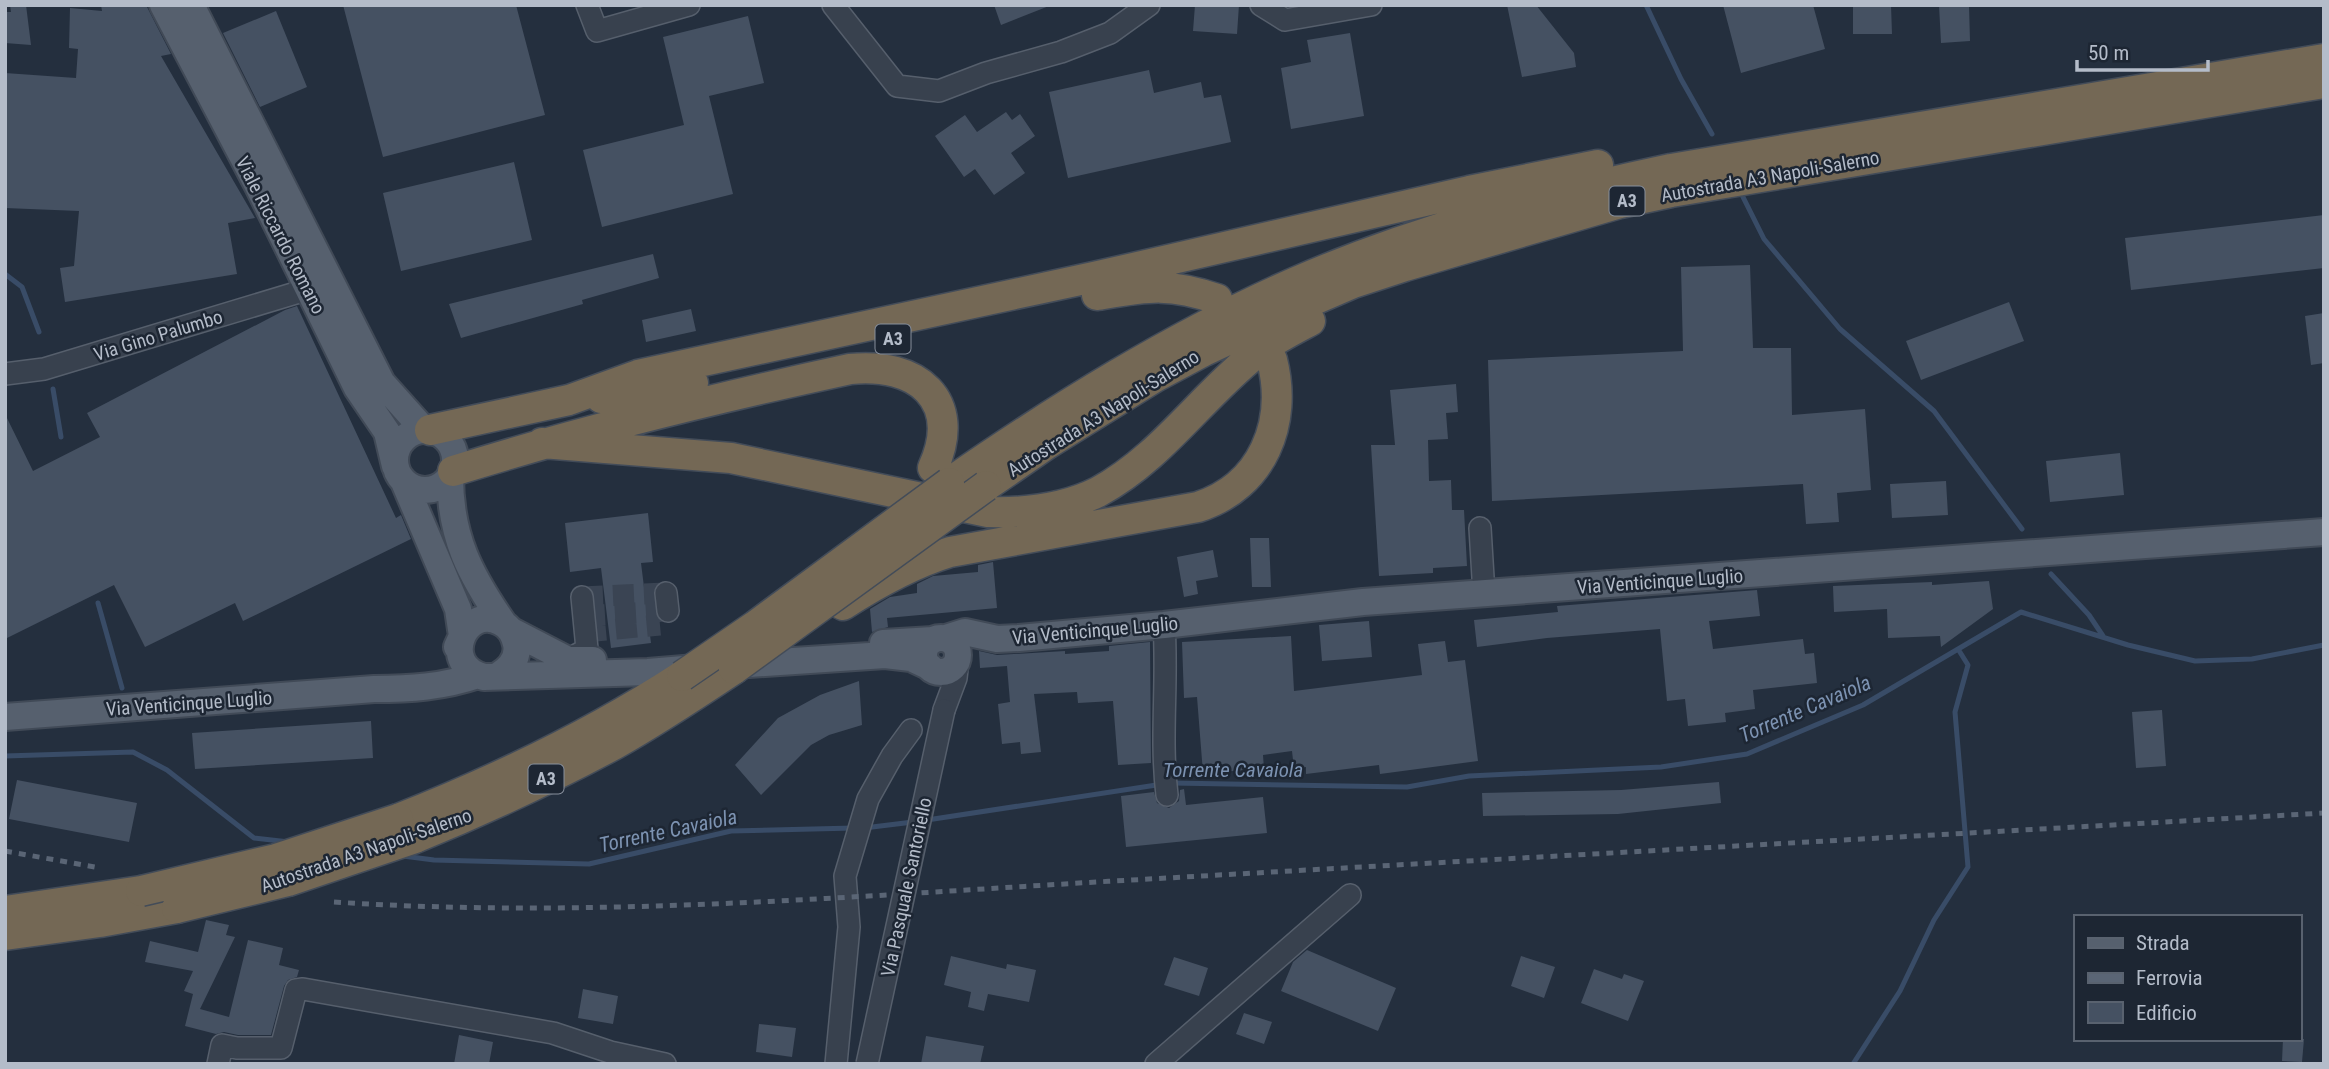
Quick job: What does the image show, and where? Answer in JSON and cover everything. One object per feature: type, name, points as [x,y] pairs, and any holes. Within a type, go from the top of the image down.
[{"type":"highway","name":"Autostrada A3 Napoli-Salerno","points":[[5,935],[177,908],[288,881],[406,828],[627,710],[711,657],[764,606],[806,571],[918,485],[1045,418],[1143,359],[1222,317],[1335,266],[1441,229],[1581,188],[1671,169],[2324,59]]},
{"type":"highway","name":"Autostrada A3 Napoli-Salerno","points":[[5,911],[141,891],[276,859],[406,828],[536,785],[608,748],[672,710],[768,645],[986,486],[1155,377],[1309,302],[1405,266],[1620,203],[1727,181],[2324,82]]},
{"type":"highway","points":[[427,430],[569,400],[638,375],[1108,274],[1469,191],[1661,153],[1731,145],[1810,144]]},
{"type":"highway","points":[[542,443],[731,458],[988,512],[1021,513],[1047,508],[1097,492],[1127,473],[1160,448],[1256,353],[1291,331],[1364,297],[1521,244],[1620,203]]},
{"type":"highway","name":"A3","points":[[569,400],[643,395],[1080,297],[1152,286],[1190,289],[1217,299]]},
{"type":"highway","name":"A3","points":[[768,645],[831,613],[871,587],[921,561],[962,550],[1214,502],[1233,490],[1251,471],[1272,435],[1278,384],[1272,360]]},
{"type":"highway","points":[[452,473],[542,443],[718,398],[850,369],[872,367],[907,374],[929,391],[940,406],[943,434],[939,455],[941,475]]},
{"type":"main road","name":"Viale Riccardo Romano","points":[[163,5],[357,388],[387,432],[399,474],[458,609],[462,636]]},
{"type":"main road","name":"Viale Riccardo Romano","points":[[191,5],[382,383],[427,430],[440,434],[453,450],[455,461],[450,506],[463,552],[486,597],[508,628]]},
{"type":"main road","points":[[427,430],[414,432],[398,445],[399,474],[410,487],[425,491],[439,487],[452,473]]},
{"type":"main road","name":"Via Venticinque Luglio","points":[[5,717],[373,689],[418,689],[489,675],[648,673],[783,660],[885,655],[911,658],[943,655],[997,639],[1164,625],[1295,609],[2324,532]]},
{"type":"main road","name":"Via Venticinque Luglio","points":[[373,689],[416,680],[435,671],[451,660],[462,636],[475,622],[486,619],[577,654],[652,659],[789,647],[943,655]]},
{"type":"main road","points":[[462,636],[459,646],[464,665],[489,675],[508,669],[516,655],[517,645],[508,628]]},
{"type":"street","points":[[587,5],[597,31],[689,5]]},
{"type":"street","points":[[833,5],[897,86],[939,91],[986,73],[1061,52],[1110,33],[1149,5]]},
{"type":"street","points":[[1261,5],[1285,20],[1371,5]]},
{"type":"street","name":"Via Gino Palumbo","points":[[5,374],[44,369],[309,289]]},
{"type":"street","points":[[1479,528],[1484,594]]},
{"type":"street","points":[[577,654],[582,597]]},
{"type":"street","points":[[1164,625],[1167,657],[1163,764],[1167,795]]},
{"type":"street","name":"Via Pasquale Santoriello","points":[[867,1064],[944,710],[956,678],[943,655]]},
{"type":"street","points":[[836,1064],[849,927],[845,876],[868,799],[892,756],[911,730]]},
{"type":"street","points":[[1156,1064],[1350,895]]},
{"type":"street","points":[[218,1064],[222,1045],[281,1048],[296,990],[303,989],[553,1033],[610,1052],[665,1064]]},
{"type":"building","points":[[10,5],[26,5],[31,45],[5,43],[5,12],[11,12]]},
{"type":"building","points":[[101,5],[146,5],[171,54],[161,56],[255,218],[228,223],[237,274],[65,302],[60,268],[74,266],[79,211],[5,208],[5,73],[76,78],[78,49],[69,48],[70,8],[102,11]]},
{"type":"building","points":[[343,5],[516,5],[545,115],[383,157]]},
{"type":"building","points":[[994,5],[1049,5],[1049,6],[1001,25]]},
{"type":"building","points":[[1195,5],[1239,5],[1237,34],[1193,31]]},
{"type":"building","points":[[1507,5],[1536,5],[1574,53],[1576,67],[1522,77]]},
{"type":"building","points":[[1723,5],[1813,5],[1825,49],[1741,73]]},
{"type":"building","points":[[1853,5],[1891,5],[1892,34],[1853,34]]},
{"type":"building","points":[[1939,5],[1969,5],[1970,41],[1941,43]]},
{"type":"building","points":[[276,11],[307,87],[260,107],[223,33]]},
{"type":"building","points":[[748,16],[764,83],[709,96],[733,194],[602,227],[583,150],[684,125],[663,37]]},
{"type":"building","points":[[1350,33],[1364,116],[1291,129],[1281,68],[1311,62],[1307,40]]},
{"type":"building","points":[[1149,70],[1154,93],[1201,82],[1204,98],[1221,95],[1231,142],[1068,178],[1049,92]]},
{"type":"building","points":[[1006,112],[1012,120],[1020,114],[1035,136],[1011,153],[1025,173],[994,195],[975,169],[964,177],[935,136],[965,115],[977,132]]},
{"type":"building","points":[[514,162],[532,240],[401,271],[383,193]]},
{"type":"building","points":[[2324,215],[2324,268],[2131,290],[2125,238]]},
{"type":"building","points":[[653,254],[659,278],[582,300],[583,304],[461,338],[449,304]]},
{"type":"building","points":[[1750,265],[1753,348],[1791,348],[1792,415],[1865,409],[1871,490],[1837,493],[1839,522],[1806,524],[1803,484],[1492,501],[1488,360],[1683,351],[1681,267]]},
{"type":"building","points":[[2009,302],[2024,341],[1921,380],[1906,341]]},
{"type":"building","points":[[297,306],[396,518],[401,515],[411,539],[243,621],[235,603],[145,647],[114,585],[5,639],[5,414],[33,471],[100,437],[87,413]]},
{"type":"building","points":[[691,309],[696,331],[646,342],[642,320]]},
{"type":"building","points":[[2324,313],[2324,363],[2311,365],[2305,316]]},
{"type":"building","points":[[1456,384],[1458,412],[1446,413],[1448,439],[1428,440],[1429,481],[1451,480],[1452,510],[1464,510],[1467,566],[1433,568],[1433,573],[1379,576],[1371,445],[1395,445],[1390,390]]},
{"type":"building","points":[[2120,453],[2124,495],[2050,502],[2046,461]]},
{"type":"building","points":[[1946,481],[1948,515],[1892,518],[1890,484]]},
{"type":"building","points":[[648,513],[653,562],[641,563],[651,643],[611,648],[601,568],[570,572],[565,523]]},
{"type":"building","points":[[1250,538],[1269,538],[1271,587],[1252,587]]},
{"type":"building","points":[[1213,550],[1218,577],[1196,581],[1198,594],[1184,597],[1177,557]]},
{"type":"building","points":[[993,562],[997,608],[887,618],[888,627],[872,632],[870,609],[890,597],[917,593],[917,584],[933,576],[978,572],[978,565]]},
{"type":"building","points":[[1989,581],[1993,609],[1941,647],[1940,636],[1888,638],[1887,609],[1834,612],[1833,586],[1932,582],[1932,585]]},
{"type":"building","points":[[1757,590],[1760,616],[1709,621],[1713,649],[1803,639],[1805,654],[1814,653],[1817,683],[1753,690],[1755,709],[1725,713],[1726,722],[1688,726],[1685,699],[1667,701],[1660,629],[1547,638],[1477,647],[1474,620],[1558,612],[1557,606]]},
{"type":"building","points":[[1369,621],[1372,657],[1322,661],[1319,625]]},
{"type":"building","points":[[1291,636],[1294,691],[1422,675],[1418,644],[1445,641],[1448,662],[1465,660],[1478,761],[1380,774],[1379,765],[1306,774],[1306,767],[1294,769],[1292,751],[1263,755],[1264,769],[1203,773],[1197,697],[1184,698],[1182,642]]},
{"type":"building","points":[[1150,642],[1151,763],[1118,765],[1113,701],[1078,703],[1077,692],[1034,694],[1041,752],[1021,754],[1020,742],[1002,744],[998,704],[1010,702],[1007,666],[980,668],[979,651],[997,655],[1065,651],[1065,654],[1109,651],[1109,646]]},
{"type":"building","points":[[859,681],[862,725],[829,735],[811,745],[761,795],[735,765],[778,718],[820,695]]},
{"type":"building","points":[[2162,710],[2166,766],[2136,768],[2132,712]]},
{"type":"building","points":[[371,721],[373,758],[195,769],[192,733]]},
{"type":"building","points":[[17,780],[137,803],[129,842],[9,819]]},
{"type":"building","points":[[1719,782],[1721,803],[1618,814],[1483,816],[1482,793],[1621,790]]},
{"type":"building","points":[[1184,789],[1186,805],[1263,797],[1267,833],[1126,847],[1121,796],[1154,792],[1157,803],[1169,808],[1179,801],[1180,790]]},
{"type":"building","points":[[206,920],[229,925],[226,935],[235,937],[200,1009],[229,1017],[248,940],[283,948],[279,965],[299,970],[297,977],[288,980],[284,986],[271,1035],[238,1035],[224,1032],[216,1034],[185,1026],[193,994],[184,991],[193,971],[145,962],[150,941],[198,952]]},
{"type":"building","points":[[1307,950],[1396,988],[1378,1031],[1281,991],[1293,962]]},
{"type":"building","points":[[951,956],[1006,969],[1007,964],[1036,970],[1029,1002],[988,994],[984,1011],[968,1007],[971,992],[944,985]]},
{"type":"building","points":[[1521,956],[1555,967],[1544,998],[1511,986]]},
{"type":"building","points":[[1174,957],[1208,968],[1199,996],[1164,985]]},
{"type":"building","points":[[1594,969],[1622,979],[1624,974],[1644,981],[1628,1021],[1581,1003]]},
{"type":"building","points":[[583,989],[618,996],[613,1024],[578,1018]]},
{"type":"building","points":[[1244,1013],[1272,1022],[1264,1044],[1236,1034]]},
{"type":"building","points":[[759,1024],[796,1028],[792,1057],[756,1052]]},
{"type":"building","points":[[459,1035],[493,1042],[489,1064],[454,1064]]},
{"type":"building","points":[[926,1036],[984,1046],[980,1064],[921,1064]]},
{"type":"building","points":[[2304,1039],[2302,1062],[2282,1061],[2283,1041]]},
{"type":"waterway","points":[[1646,5],[1681,79],[1712,134]]},
{"type":"waterway","points":[[1742,195],[1764,239],[1840,329],[1934,411],[2022,529]]},
{"type":"waterway","points":[[5,274],[22,287],[39,332]]},
{"type":"waterway","points":[[53,389],[61,437]]},
{"type":"waterway","points":[[2051,574],[2089,615],[2103,636]]},
{"type":"waterway","points":[[98,603],[122,688]]},
{"type":"waterway","name":"Torrente Cavaiola","points":[[1172,783],[1407,787],[1469,776],[1661,767],[1747,754],[1863,705],[2021,612],[2128,645],[2195,661],[2252,659],[2324,645]]},
{"type":"waterway","points":[[1853,1064],[1900,991],[1934,920],[1968,867],[1955,712],[1968,665],[1958,649]]},
{"type":"waterway","name":"Torrente Cavaiola","points":[[5,756],[133,752],[167,770],[254,838],[289,842]]},
{"type":"waterway","name":"Torrente Cavaiola","points":[[927,820],[1163,784]]},
{"type":"waterway","name":"Torrente Cavaiola","points":[[864,828],[913,822]]},
{"type":"waterway","name":"Torrente Cavaiola","points":[[403,856],[434,860],[589,864],[731,831],[854,828]]},
{"type":"tunnel","points":[[582,597],[666,593]]},
{"type":"tunnel","points":[[584,616],[668,611]]},
{"type":"tunnel","points":[[585,632],[660,625]]},
{"type":"railway","points":[[334,902],[529,908],[822,899],[2324,813]]},
{"type":"railway","points":[[5,851],[95,867]]}]
